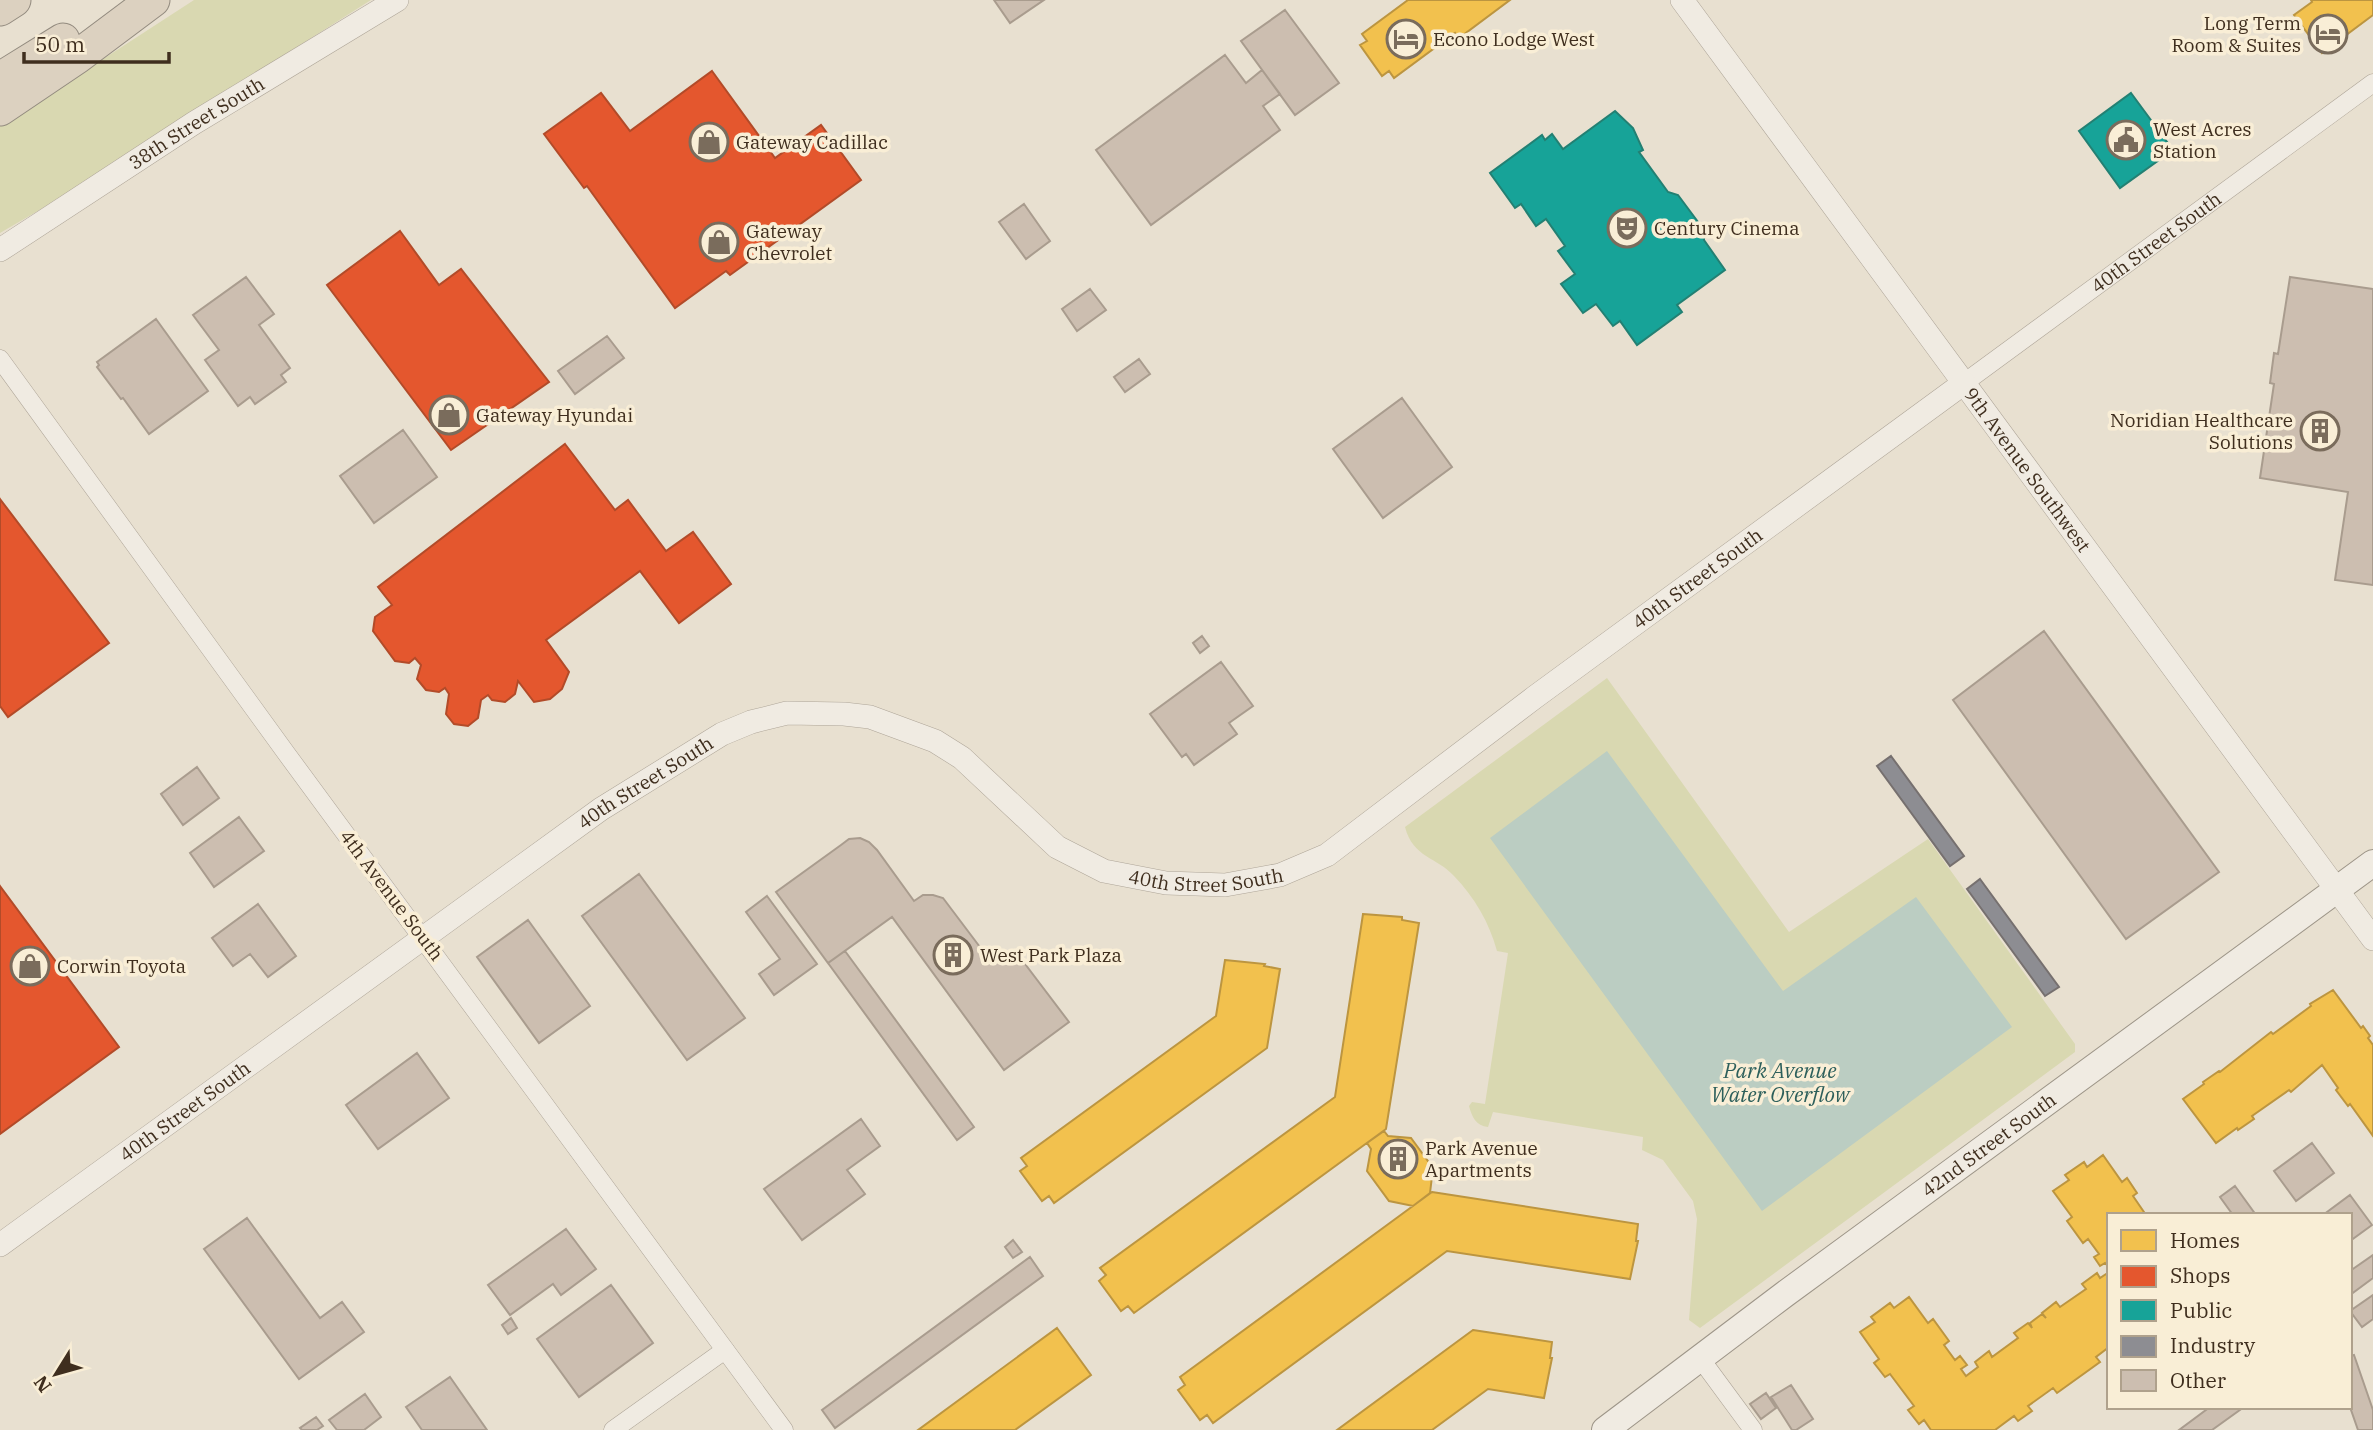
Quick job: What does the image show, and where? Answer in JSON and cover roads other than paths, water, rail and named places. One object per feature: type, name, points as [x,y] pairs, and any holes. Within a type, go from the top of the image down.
[{"type":"highway","points":[[0,9],[14,0]]},
{"type":"highway","points":[[0,79],[129,0]]},
{"type":"highway","points":[[0,109],[77,57],[153,0]]},
{"type":"main road","name":"42nd Street South","points":[[1605,1430],[1841,1252],[2373,863]]},
{"type":"street","name":"38th Street South","points":[[0,250],[194,123],[397,0]]},
{"type":"street","name":"9th Avenue Southwest","points":[[1682,0],[2373,939]]},
{"type":"street","name":"40th Street South","points":[[0,1245],[601,809],[710,742],[751,722],[788,713],[844,714],[870,717],[935,741],[962,758],[1058,847],[1104,871],[1166,883],[1226,885],[1280,875],[1327,855],[1535,697],[2373,83]]},
{"type":"street","name":"4th Avenue South","points":[[0,359],[784,1430]]},
{"type":"street","points":[[613,1430],[725,1349]]},
{"type":"street","points":[[1700,1358],[1753,1430]]},
{"type":"water","name":"Park Avenue Water Overflow","points":[[1607,751],[1783,991],[1916,897],[2012,1027],[1762,1211],[1490,838]]},
{"type":"place","name":"Long Term Room & Suites","points":[[2328,34]]},
{"type":"place","name":"Econo Lodge West","points":[[1406,39]]},
{"type":"place","name":"West Acres Station","points":[[2126,140]]},
{"type":"place","name":"Gateway Cadillac","points":[[709,142]]},
{"type":"place","name":"Century Cinema","points":[[1627,228]]},
{"type":"place","name":"Gateway Chevrolet","points":[[719,242]]},
{"type":"place","name":"Gateway Hyundai","points":[[449,415]]},
{"type":"place","name":"Noridian Healthcare Solutions","points":[[2320,431]]},
{"type":"place","name":"West Park Plaza","points":[[953,955]]},
{"type":"place","name":"Corwin Toyota","points":[[30,966]]},
{"type":"place","name":"Park Avenue Apartments","points":[[1398,1159]]}]
